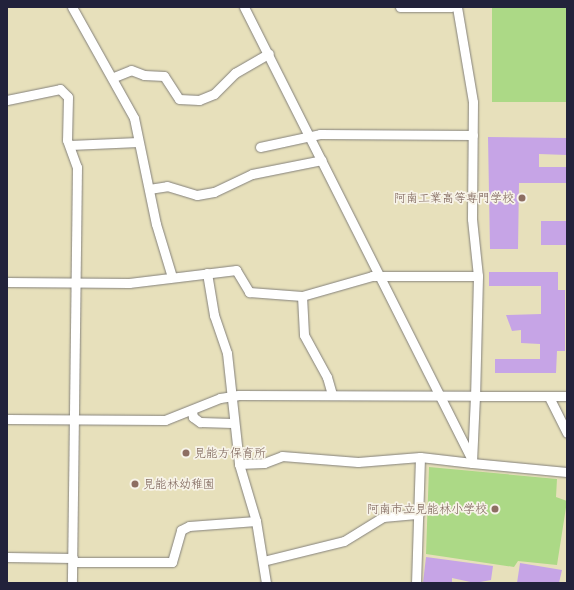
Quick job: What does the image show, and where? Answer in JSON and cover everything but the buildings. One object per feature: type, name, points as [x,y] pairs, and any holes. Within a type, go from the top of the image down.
[{"type":"street","points":[[72,7],[114,77],[134,118],[149,189],[172,277]]},
{"type":"street","points":[[244,7],[269,53],[472,461]]},
{"type":"street","points":[[400,7],[451,7]]},
{"type":"street","points":[[457,7],[473,102],[472,219],[478,276],[472,461]]},
{"type":"street","points":[[114,77],[131,70],[144,75],[164,76],[179,99],[198,100],[214,94],[235,72],[269,53]]},
{"type":"street","points":[[7,100],[66,90],[70,145],[77,167],[77,283],[72,583]]},
{"type":"street","points":[[260,147],[310,136],[473,135]]},
{"type":"street","points":[[70,145],[138,142]]},
{"type":"street","points":[[149,189],[167,186],[197,195],[214,192],[252,174],[322,160]]},
{"type":"street","points":[[7,282],[129,283],[236,270],[249,292],[302,296],[380,276],[478,276]]},
{"type":"street","points":[[208,273],[214,315],[227,353],[232,396],[232,423],[239,464],[256,522],[266,583]]},
{"type":"street","points":[[302,296],[304,335],[327,377],[332,394]]},
{"type":"street","points":[[7,418],[166,420],[232,396],[332,394],[567,396]]},
{"type":"street","points":[[549,396],[567,433]]},
{"type":"street","points":[[192,411],[193,417],[200,422],[232,423]]},
{"type":"street","points":[[239,464],[264,463],[282,456],[358,462],[420,457],[472,461],[567,472]]},
{"type":"street","points":[[416,583],[420,457]]},
{"type":"street","points":[[263,561],[344,541],[383,517],[419,514]]},
{"type":"street","points":[[7,557],[172,562],[181,530],[189,526],[256,522]]},
{"type":"green space","points":[[492,7],[567,7],[567,102],[492,102]]},
{"type":"green space","name":"阿南市立見能林小学校","points":[[429,467],[557,479],[556,497],[567,501],[557,565],[518,561],[514,567],[426,554]]},
{"type":"place","name":"阿南工業高等専門学校","points":[[522,198]]},
{"type":"place","name":"見能方保育所","points":[[186,453]]},
{"type":"place","name":"見能林幼稚園","points":[[135,484]]},
{"type":"place","name":"阿南市立見能林小学校","points":[[495,509]]}]
